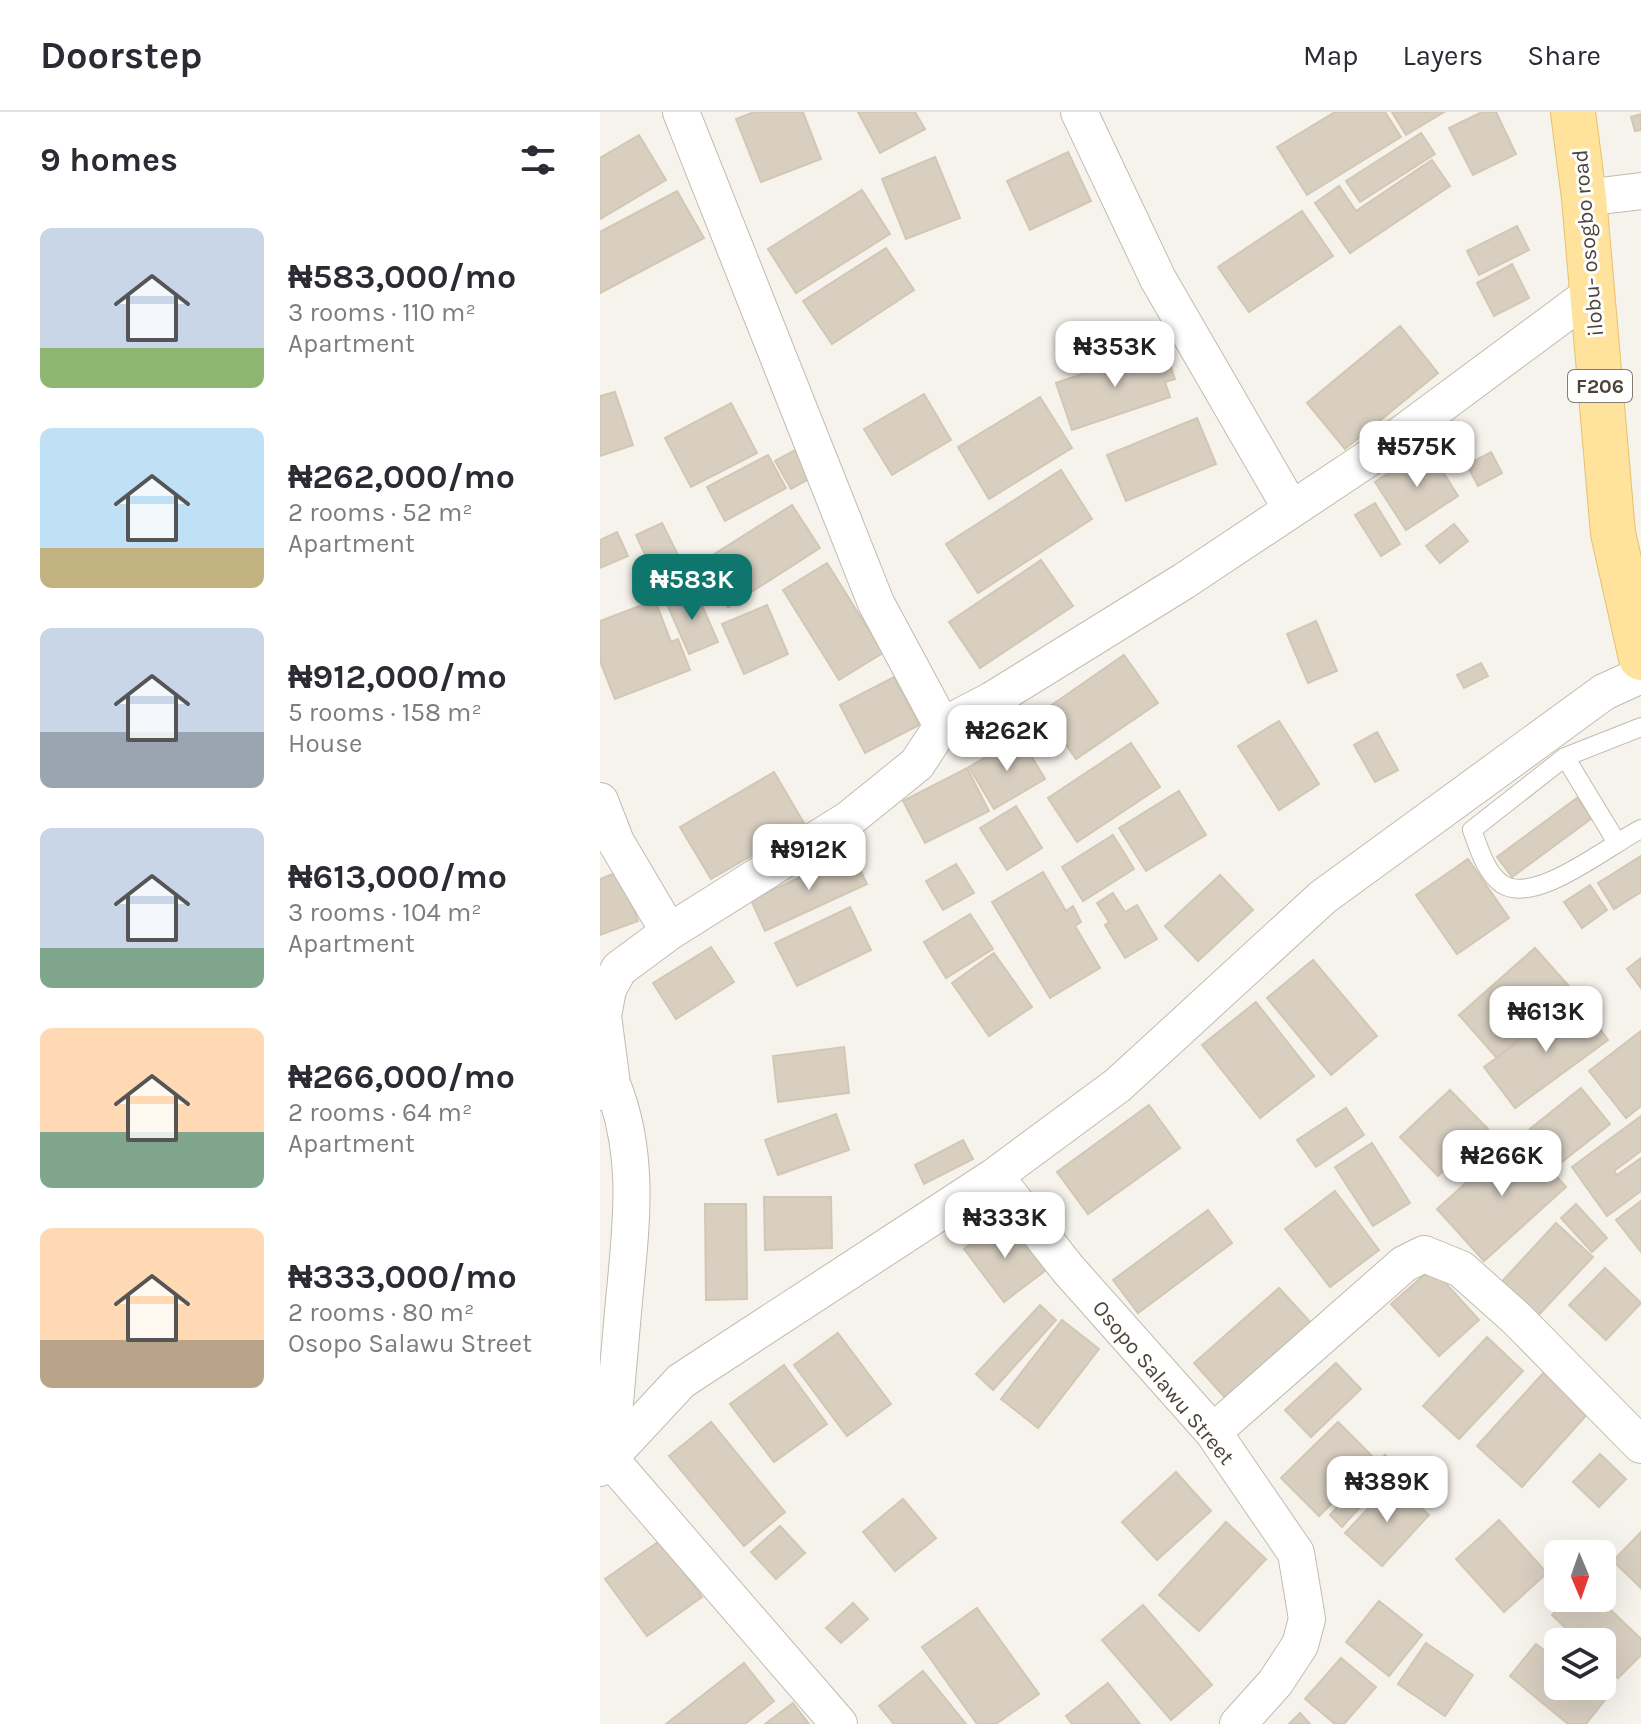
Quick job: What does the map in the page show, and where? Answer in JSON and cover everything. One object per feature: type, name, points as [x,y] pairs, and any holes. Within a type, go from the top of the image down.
[{"type":"main road","name":"ilobu- osogbo road","points":[[1573,112],[1584,198],[1613,533],[1641,658]]},
{"type":"street","points":[[681,112],[876,603],[942,726]]},
{"type":"street","points":[[1079,112],[1158,279],[1290,507]]},
{"type":"street","points":[[1584,198],[1641,191]]},
{"type":"street","points":[[839,1724],[605,1464],[633,1205],[624,1114],[606,1088],[603,1016],[608,989],[619,969],[669,932],[849,819],[917,764],[942,726],[992,700],[1184,581],[1290,507],[1372,456],[1592,293]]},
{"type":"street","points":[[605,1464],[681,1381],[995,1176],[1118,1085],[1323,897],[1604,692],[1641,675]]},
{"type":"street","points":[[600,801],[616,842],[669,932]]},
{"type":"street","name":"Osopo Salawu Street","points":[[995,1176],[1068,1269],[1213,1432],[1296,1553],[1307,1619],[1300,1645],[1275,1683],[1238,1724]]},
{"type":"street","points":[[1213,1432],[1404,1264],[1424,1254],[1461,1269],[1516,1318],[1641,1445]]},
{"type":"lane","points":[[1641,727],[1565,757],[1472,830],[1484,861],[1500,883],[1516,890],[1541,887],[1641,829]]},
{"type":"lane","points":[[1565,757],[1616,841]]},
{"type":"building","points":[[754,112],[803,112],[821,159],[761,182],[736,119]]},
{"type":"building","points":[[858,112],[915,112],[925,129],[880,153]]},
{"type":"building","points":[[1335,112],[1385,112],[1401,137],[1307,195],[1277,147]]},
{"type":"building","points":[[1392,112],[1444,112],[1406,135]]},
{"type":"building","points":[[1482,112],[1496,112],[1516,154],[1473,175],[1449,128]]},
{"type":"building","points":[[1641,114],[1641,130],[1635,131],[1631,117]]},
{"type":"building","points":[[1421,133],[1435,154],[1360,202],[1346,181]]},
{"type":"building","points":[[639,135],[666,180],[600,219],[600,158]]},
{"type":"building","points":[[1068,152],[1091,201],[1030,230],[1007,181]]},
{"type":"building","points":[[935,157],[960,218],[906,239],[882,179]]},
{"type":"building","points":[[1432,160],[1450,186],[1350,253],[1315,203],[1339,186],[1356,211]]},
{"type":"building","points":[[862,190],[890,234],[796,293],[768,249]]},
{"type":"building","points":[[677,191],[704,238],[600,293],[600,232]]},
{"type":"building","points":[[1302,211],[1333,256],[1249,312],[1218,267]]},
{"type":"building","points":[[1517,226],[1529,250],[1479,275],[1467,251]]},
{"type":"building","points":[[886,248],[914,290],[832,344],[803,301]]},
{"type":"building","points":[[1512,264],[1529,298],[1494,316],[1477,283]]},
{"type":"building","points":[[1400,326],[1438,373],[1345,449],[1307,403]]},
{"type":"building","points":[[1154,350],[1160,365],[1169,362],[1175,379],[1165,382],[1170,397],[1072,430],[1056,383]]},
{"type":"building","points":[[615,392],[633,445],[600,456],[600,396]]},
{"type":"building","points":[[924,394],[951,440],[892,475],[864,429]]},
{"type":"building","points":[[1040,397],[1072,448],[989,499],[958,447]]},
{"type":"building","points":[[731,403],[757,453],[691,487],[665,438]]},
{"type":"building","points":[[1197,418],[1216,464],[1126,501],[1107,455]]},
{"type":"building","points":[[799,448],[814,476],[791,489],[775,461]]},
{"type":"building","points":[[1428,448],[1458,496],[1406,530],[1375,482]]},
{"type":"building","points":[[1491,452],[1502,473],[1478,486],[1467,465]]},
{"type":"building","points":[[768,455],[786,488],[725,521],[707,487]]},
{"type":"building","points":[[1061,470],[1092,519],[978,593],[946,544]]},
{"type":"building","points":[[1375,503],[1400,544],[1381,556],[1355,515]]},
{"type":"building","points":[[792,505],[820,548],[728,607],[700,563]]},
{"type":"building","points":[[662,523],[681,561],[654,574],[636,535]]},
{"type":"building","points":[[1454,524],[1468,541],[1440,563],[1426,546]]},
{"type":"building","points":[[617,532],[628,556],[600,568],[600,540]]},
{"type":"building","points":[[1041,560],[1073,606],[980,668],[949,622]]},
{"type":"building","points":[[827,563],[883,653],[839,680],[783,590]]},
{"type":"building","points":[[695,589],[718,642],[689,654],[666,602]]},
{"type":"building","points":[[655,600],[671,642],[678,639],[690,670],[615,699],[600,661],[600,621]]},
{"type":"building","points":[[767,605],[788,654],[744,674],[722,624]]},
{"type":"building","points":[[1316,621],[1337,671],[1308,683],[1287,634]]},
{"type":"building","points":[[1124,655],[1158,703],[1076,759],[1043,711]]},
{"type":"building","points":[[1481,663],[1488,676],[1464,688],[1457,675]]},
{"type":"building","points":[[894,677],[919,725],[865,753],[840,705]]},
{"type":"building","points":[[1279,721],[1319,784],[1279,810],[1238,746]]},
{"type":"building","points":[[1377,732],[1398,770],[1375,782],[1354,745]]},
{"type":"building","points":[[1020,737],[1045,779],[994,809],[969,767]]},
{"type":"building","points":[[1131,743],[1160,787],[1077,842],[1048,798]]},
{"type":"building","points":[[967,768],[989,811],[925,843],[903,801]]},
{"type":"building","points":[[774,772],[805,825],[711,879],[680,827]]},
{"type":"building","points":[[1179,791],[1206,835],[1146,871],[1119,828]]},
{"type":"building","points":[[1577,798],[1592,818],[1512,877],[1497,857]]},
{"type":"building","points":[[1016,806],[1042,848],[1007,870],[980,828]]},
{"type":"building","points":[[1113,835],[1134,869],[1083,901],[1062,867]]},
{"type":"building","points":[[852,853],[867,884],[765,931],[751,900]]},
{"type":"building","points":[[1641,856],[1641,892],[1614,909],[1598,883]]},
{"type":"building","points":[[1468,859],[1509,918],[1457,954],[1416,895]]},
{"type":"building","points":[[956,864],[974,893],[943,910],[926,881]]},
{"type":"building","points":[[620,871],[638,921],[600,935],[600,879]]},
{"type":"building","points":[[1043,872],[1066,911],[1073,906],[1081,922],[1075,926],[1100,968],[1050,998],[992,902]]},
{"type":"building","points":[[1220,875],[1253,910],[1198,961],[1165,926]]},
{"type":"building","points":[[1590,885],[1607,910],[1582,928],[1564,902]]},
{"type":"building","points":[[1113,893],[1125,912],[1137,905],[1157,939],[1125,958],[1105,925],[1109,922],[1097,903]]},
{"type":"building","points":[[850,907],[871,950],[797,986],[775,943]]},
{"type":"building","points":[[970,914],[993,949],[946,978],[924,942]]},
{"type":"building","points":[[711,947],[734,982],[676,1019],[653,983]]},
{"type":"building","points":[[1535,948],[1574,992],[1497,1058],[1459,1015]]},
{"type":"building","points":[[994,953],[1032,1007],[989,1036],[952,983]]},
{"type":"building","points":[[1641,958],[1641,988],[1627,969]]},
{"type":"building","points":[[1313,960],[1377,1036],[1331,1075],[1267,998]]},
{"type":"building","points":[[1578,999],[1608,1040],[1515,1108],[1484,1067]]},
{"type":"building","points":[[1256,1002],[1314,1076],[1260,1118],[1202,1045]]},
{"type":"building","points":[[1641,1031],[1641,1106],[1626,1118],[1589,1071]]},
{"type":"building","points":[[844,1047],[849,1093],[778,1102],[773,1056]]},
{"type":"building","points":[[1581,1088],[1610,1124],[1558,1165],[1530,1129]]},
{"type":"building","points":[[1450,1090],[1488,1129],[1438,1176],[1400,1137]]},
{"type":"building","points":[[1149,1105],[1180,1148],[1088,1214],[1057,1172]]},
{"type":"building","points":[[1346,1108],[1364,1135],[1316,1167],[1297,1140]]},
{"type":"building","points":[[836,1114],[849,1150],[778,1175],[765,1140]]},
{"type":"building","points":[[1641,1116],[1641,1151],[1614,1171],[1617,1175],[1641,1158],[1641,1191],[1607,1216],[1572,1167]]},
{"type":"building","points":[[1519,1135],[1566,1187],[1484,1261],[1437,1209]]},
{"type":"building","points":[[963,1140],[973,1159],[924,1184],[915,1165]]},
{"type":"building","points":[[1372,1143],[1410,1203],[1373,1226],[1335,1167]]},
{"type":"building","points":[[1335,1191],[1379,1250],[1330,1287],[1285,1229]]},
{"type":"building","points":[[764,1197],[831,1197],[832,1248],[765,1250]]},
{"type":"building","points":[[1641,1201],[1641,1252],[1616,1220]]},
{"type":"building","points":[[705,1204],[746,1204],[747,1299],[706,1300]]},
{"type":"building","points":[[1576,1204],[1607,1238],[1592,1252],[1561,1218]]},
{"type":"building","points":[[1208,1210],[1232,1243],[1138,1313],[1113,1280]]},
{"type":"building","points":[[1006,1218],[1046,1270],[1004,1302],[964,1249]]},
{"type":"building","points":[[1556,1223],[1593,1257],[1532,1322],[1495,1289]]},
{"type":"building","points":[[1432,1268],[1479,1320],[1439,1356],[1391,1304]]},
{"type":"building","points":[[1605,1268],[1641,1303],[1606,1340],[1569,1305]]},
{"type":"building","points":[[1279,1288],[1313,1325],[1228,1401],[1194,1363]]},
{"type":"building","points":[[1040,1305],[1056,1320],[993,1390],[976,1374]]},
{"type":"building","points":[[1062,1320],[1099,1349],[1038,1428],[1001,1399]]},
{"type":"building","points":[[838,1333],[891,1404],[847,1436],[794,1365]]},
{"type":"building","points":[[1487,1337],[1523,1371],[1459,1439],[1423,1406]]},
{"type":"building","points":[[1336,1363],[1361,1389],[1311,1437],[1285,1410]]},
{"type":"building","points":[[784,1365],[827,1424],[774,1462],[730,1404]]},
{"type":"building","points":[[1545,1371],[1590,1411],[1522,1487],[1477,1446]]},
{"type":"building","points":[[711,1422],[785,1512],[744,1546],[669,1456]]},
{"type":"building","points":[[1338,1422],[1376,1460],[1319,1516],[1281,1478]]},
{"type":"building","points":[[1600,1454],[1626,1479],[1599,1507],[1573,1482]]},
{"type":"building","points":[[1385,1455],[1397,1467],[1342,1527],[1330,1515]]},
{"type":"building","points":[[1176,1472],[1211,1511],[1157,1560],[1122,1522]]},
{"type":"building","points":[[1393,1482],[1429,1515],[1382,1566],[1345,1533]]},
{"type":"building","points":[[903,1499],[936,1538],[895,1571],[863,1532]]},
{"type":"building","points":[[1499,1520],[1544,1570],[1544,1576],[1504,1612],[1456,1559]]},
{"type":"building","points":[[1226,1522],[1266,1559],[1199,1631],[1159,1595]]},
{"type":"building","points":[[780,1526],[805,1553],[776,1579],[751,1552]]},
{"type":"building","points":[[1641,1532],[1641,1588],[1616,1564],[1616,1558]]},
{"type":"building","points":[[661,1540],[702,1597],[647,1636],[605,1579]]},
{"type":"building","points":[[1379,1601],[1422,1635],[1389,1676],[1346,1642]]},
{"type":"building","points":[[853,1603],[868,1619],[841,1643],[826,1628]]},
{"type":"building","points":[[1143,1605],[1212,1685],[1171,1720],[1102,1640]]},
{"type":"building","points":[[977,1608],[1039,1694],[996,1724],[977,1724],[922,1647]]},
{"type":"building","points":[[1555,1612],[1613,1612],[1641,1639],[1641,1655],[1618,1678],[1616,1628],[1565,1628],[1552,1615]]},
{"type":"building","points":[[1426,1643],[1473,1675],[1445,1716],[1398,1684]]},
{"type":"building","points":[[1536,1644],[1544,1650],[1544,1700],[1605,1700],[1586,1724],[1568,1724],[1510,1676]]},
{"type":"building","points":[[1341,1658],[1376,1687],[1344,1724],[1335,1724],[1305,1699]]},
{"type":"building","points":[[744,1663],[774,1701],[745,1724],[666,1724]]},
{"type":"building","points":[[923,1671],[966,1724],[894,1724],[879,1706]]},
{"type":"building","points":[[1108,1683],[1140,1724],[1072,1724],[1066,1716]]},
{"type":"building","points":[[793,1703],[809,1724],[765,1724]]},
{"type":"building","points":[[1300,1713],[1310,1724],[1289,1724]]}]
